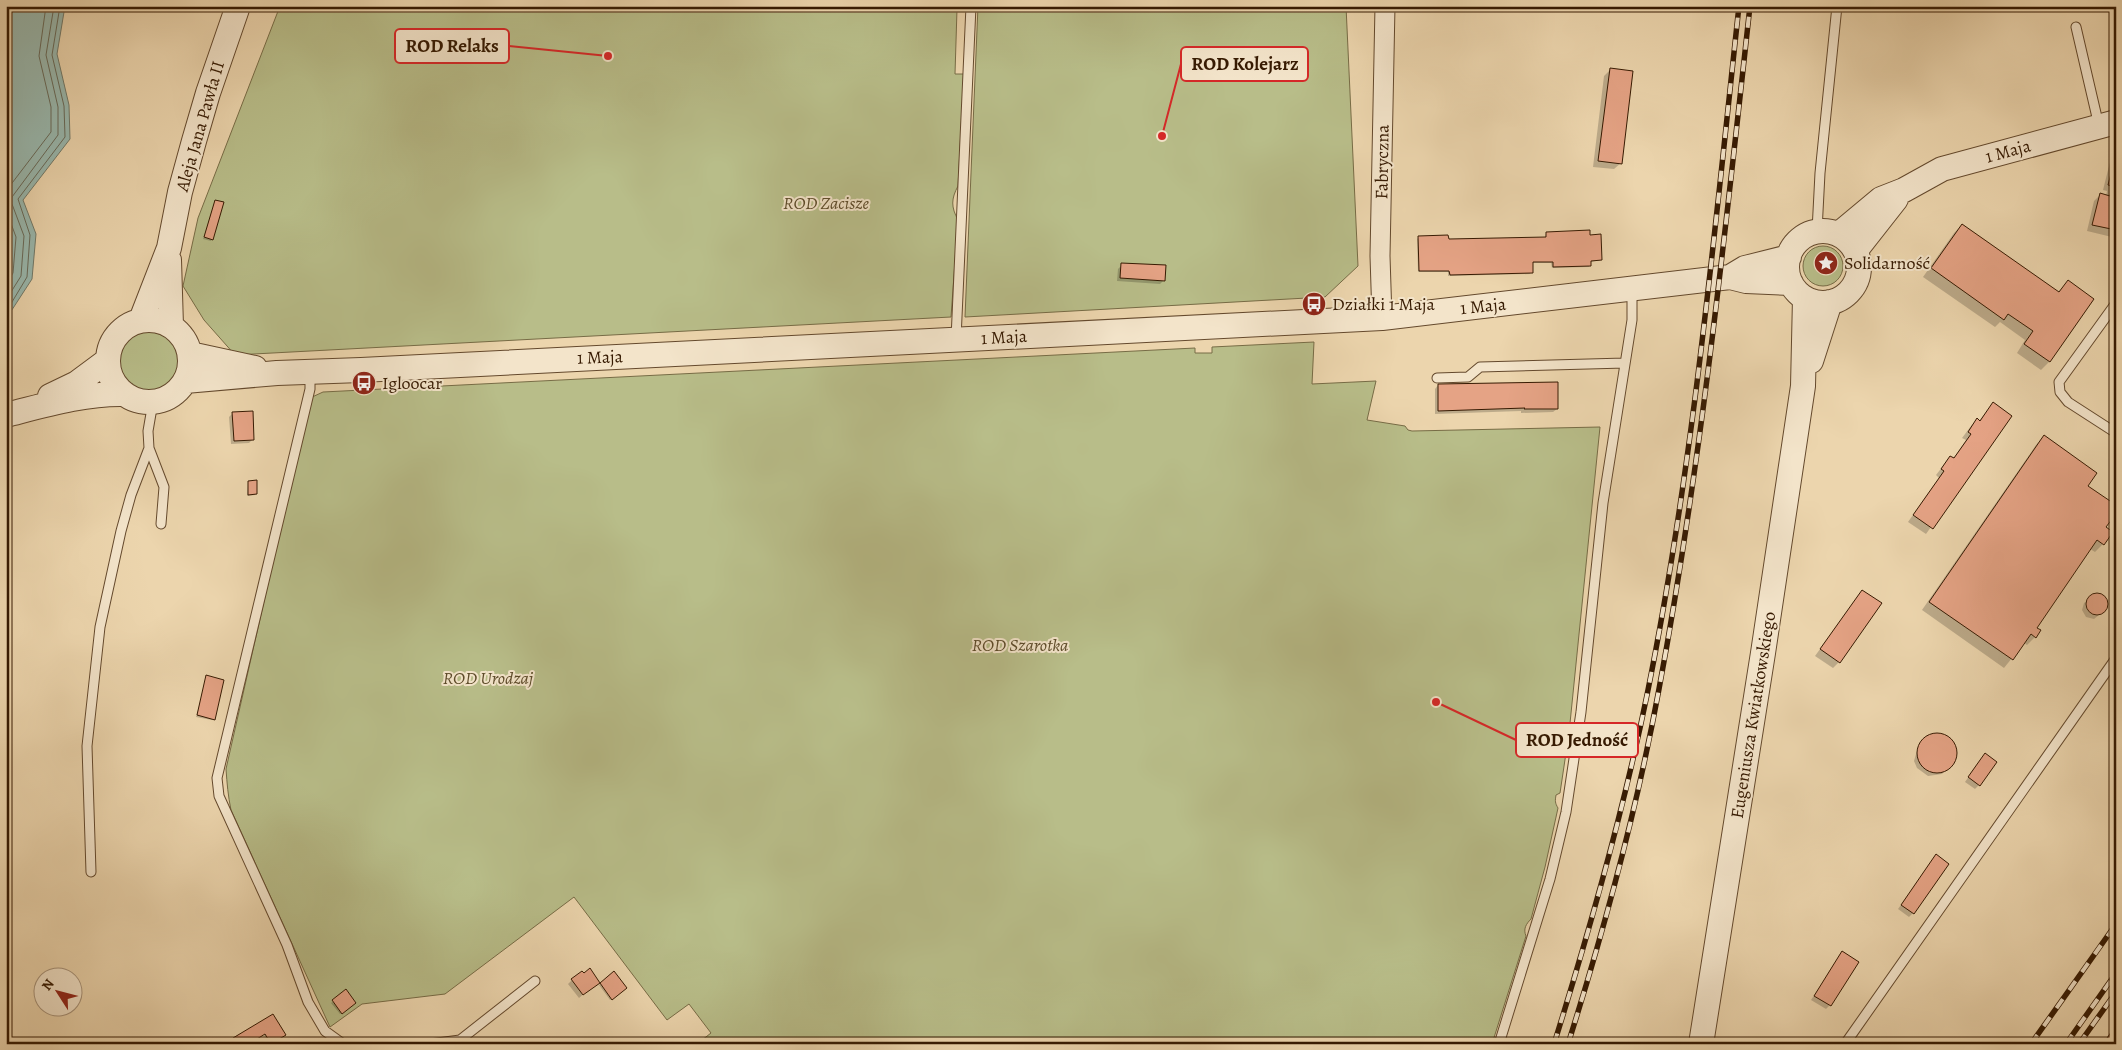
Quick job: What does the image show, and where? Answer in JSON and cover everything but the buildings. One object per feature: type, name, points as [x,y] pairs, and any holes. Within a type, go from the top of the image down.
[{"type":"street","name":"Aleja Jana Pawła II","points":[[141,320],[169,248],[180,192],[194,141],[238,6]]},
{"type":"street","name":"Fabryczna","points":[[1382,318],[1380,256],[1385,6]]},
{"type":"street","name":"1 Maja","points":[[1828,233],[1881,199],[1904,190],[1942,169],[2107,124]]},
{"type":"street","name":"1 Maja","points":[[1856,250],[1904,190]]},
{"type":"street","points":[[1828,233],[1848,241],[1856,250],[1859,272],[1856,283],[1840,299],[1830,302],[1813,302],[1798,291],[1787,266],[1789,257],[1804,236],[1828,233]]},
{"type":"street","name":"Aleja Jana Pawła II","points":[[169,248],[171,326]]},
{"type":"street","name":"1 Maja","points":[[185,381],[276,373],[310,373],[1382,318],[1730,277],[1745,268],[1789,257]]},
{"type":"street","name":"1 Maja","points":[[1730,277],[1746,282],[1798,291]]},
{"type":"street","name":"Eugeniusza Kwiatkowskiego","points":[[1798,291],[1803,386]]},
{"type":"street","name":"Eugeniusza Kwiatkowskiego","points":[[1701,1044],[1803,386],[1830,302]]},
{"type":"street","points":[[141,320],[156,320],[171,326],[183,338],[190,354],[190,368],[185,381],[171,395],[152,402],[133,399],[119,389],[110,376],[108,360],[110,346],[118,334],[128,325],[141,320]]},
{"type":"street","name":"1 Maja","points":[[190,354],[276,373]]},
{"type":"street","points":[[11,413],[77,384],[108,360]]},
{"type":"street","points":[[11,413],[105,394],[125,394]]},
{"type":"lane","points":[[956,339],[970,6]]},
{"type":"lane","points":[[1828,233],[1820,173],[1837,6]]},
{"type":"lane","points":[[2076,27],[2107,124]]},
{"type":"lane","points":[[1499,1044],[1550,879],[1566,812],[1581,712],[1603,503],[1632,320],[1632,290]]},
{"type":"lane","points":[[2116,303],[2059,382],[2060,392],[2068,402],[2116,433]]},
{"type":"lane","points":[[1437,378],[1468,377],[1480,367],[1625,363]]},
{"type":"lane","points":[[310,373],[310,389],[218,778],[219,796],[287,946],[308,1002],[325,1031],[344,1044]]},
{"type":"lane","points":[[152,402],[148,431],[149,448],[164,487],[162,524]]},
{"type":"lane","points":[[91,872],[87,746],[100,628],[121,531],[149,448]]},
{"type":"lane","points":[[1845,1044],[2116,658]]},
{"type":"lane","points":[[430,1044],[460,1040],[535,981]]},
{"type":"green space","name":"ROD Zacisze","points":[[280,6],[953,6],[953,8],[957,9],[955,74],[964,74],[958,186],[953,203],[958,220],[951,317],[235,355],[204,320],[183,286],[198,218]]},
{"type":"green space","points":[[978,6],[1346,6],[1358,266],[1325,297],[965,317]]},
{"type":"green space","points":[[1819,246],[1827,246],[1834,249],[1840,255],[1843,266],[1840,277],[1834,283],[1827,286],[1819,286],[1812,283],[1806,277],[1803,270],[1803,262],[1806,255],[1812,249]]},
{"type":"green space","points":[[149,332],[166,337],[174,345],[179,362],[174,379],[166,387],[149,392],[132,387],[124,379],[119,362],[124,345],[132,337]]},
{"type":"green space","points":[[1314,342],[1312,384],[1376,381],[1367,420],[1405,426],[1408,430],[1412,431],[1600,427],[1569,733],[1560,793],[1556,795],[1555,799],[1558,808],[1531,919],[1525,927],[1526,936],[1492,1044],[697,1044],[711,1033],[689,1004],[667,1020],[574,897],[445,994],[362,1004],[330,1027],[231,810],[226,769],[310,398],[323,392],[1195,348],[1195,353],[1212,353],[1212,347]]},
{"type":"water","points":[[6,6],[65,6],[57,54],[69,105],[70,139],[23,200],[36,234],[32,279],[6,319]]},
{"type":"railway","points":[[1554,1044],[1617,827],[1638,739],[1663,610],[1690,438],[1701,352],[1739,6]]},
{"type":"railway","points":[[1568,1044],[1595,956],[1641,779],[1674,604],[1711,349],[1750,6]]},
{"type":"railway","points":[[2031,1044],[2116,924]]},
{"type":"railway","points":[[2066,1044],[2116,973]]},
{"type":"railway","points":[[2079,1044],[2116,992]]},
{"type":"place","name":"ROD Relaks","points":[[608,56]]},
{"type":"place","name":"ROD Kolejarz","points":[[1162,136]]},
{"type":"place","name":"Solidarność","points":[[1826,263]]},
{"type":"place","name":"Działki 1 Maja","points":[[1314,304]]},
{"type":"place","name":"Igloocar","points":[[364,383]]},
{"type":"place","name":"ROD Jedność","points":[[1436,702]]},
{"type":"park label","name":"ROD Szarotka","points":[[1020,645]]},
{"type":"park label","name":"ROD Urodzaj","points":[[488,678]]}]
